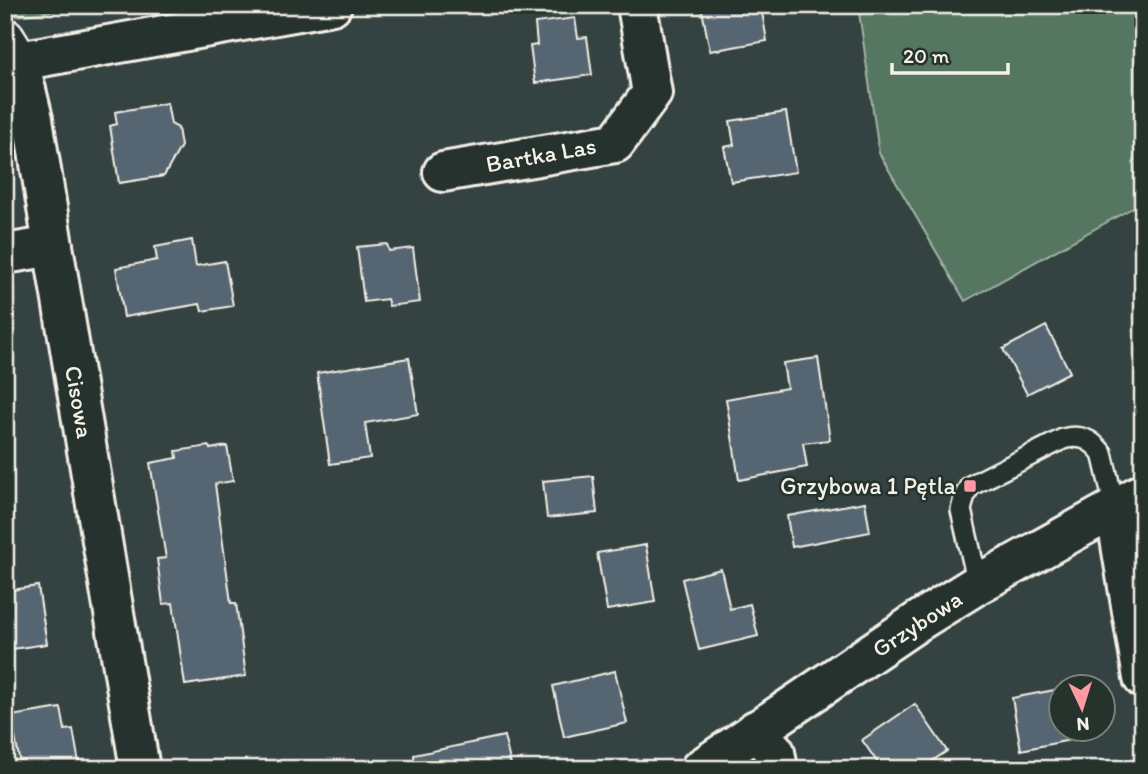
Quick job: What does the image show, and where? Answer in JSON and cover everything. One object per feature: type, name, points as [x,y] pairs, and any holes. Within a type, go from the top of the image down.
[{"type":"street","points":[[12,50],[332,5]]},
{"type":"street","name":"Bartka Las","points":[[443,172],[615,143],[652,93],[637,5]]},
{"type":"street","name":"Cisowa","points":[[12,50],[33,118],[140,769]]},
{"type":"street","points":[[5,254],[52,246]]},
{"type":"street","points":[[1129,501],[1143,678]]},
{"type":"street","name":"Grzybowa","points":[[700,769],[917,622],[978,584],[1129,501]]},
{"type":"street","points":[[756,730],[775,752],[778,769]]},
{"type":"lane","points":[[978,584],[961,510],[970,486],[1063,439],[1080,436],[1096,445],[1129,501]]},
{"type":"green space","points":[[7,5],[96,5],[10,17]]},
{"type":"green space","points":[[858,5],[1143,5],[1143,202],[965,301],[879,153]]},
{"type":"building","points":[[701,5],[759,5],[767,41],[710,51]]},
{"type":"building","points":[[575,18],[578,38],[587,37],[592,75],[535,83],[530,46],[537,45],[535,23]]},
{"type":"building","points":[[167,103],[171,124],[178,128],[181,146],[164,176],[119,183],[110,126],[117,124],[115,112]]},
{"type":"building","points":[[786,112],[796,172],[731,182],[724,147],[734,145],[730,121]]},
{"type":"building","points":[[192,240],[196,266],[225,261],[233,306],[202,311],[200,304],[124,317],[116,268],[157,260],[155,247]]},
{"type":"building","points":[[387,244],[389,251],[413,248],[420,302],[389,306],[387,299],[364,302],[357,247]]},
{"type":"building","points":[[1046,326],[1070,372],[1027,394],[1003,349]]},
{"type":"building","points":[[409,358],[418,414],[365,423],[370,458],[330,464],[317,373]]},
{"type":"building","points":[[818,358],[830,440],[803,443],[807,467],[739,480],[726,399],[787,388],[783,363]]},
{"type":"building","points":[[209,446],[210,449],[227,446],[233,481],[215,484],[231,603],[236,603],[246,676],[185,685],[173,603],[163,604],[157,559],[166,558],[150,463],[177,458],[176,451]]},
{"type":"building","points":[[593,476],[597,513],[547,518],[543,481]]},
{"type":"building","points":[[865,502],[870,532],[792,547],[787,516]]},
{"type":"building","points":[[646,545],[655,602],[607,610],[597,553]]},
{"type":"building","points":[[721,569],[730,609],[750,604],[758,636],[699,650],[682,579]]},
{"type":"building","points":[[38,586],[47,644],[5,650],[5,591]]},
{"type":"building","points":[[615,671],[627,723],[564,737],[553,686]]},
{"type":"building","points":[[1046,692],[1046,742],[1060,742],[1021,750],[1012,698]]},
{"type":"building","points":[[915,704],[947,751],[920,769],[882,769],[862,740]]},
{"type":"building","points":[[61,708],[65,730],[73,729],[80,769],[21,769],[11,716]]},
{"type":"building","points":[[504,736],[512,769],[415,769],[414,755]]},
{"type":"place","name":"Grzybowa 1 Pętla","points":[[970,486]]}]
